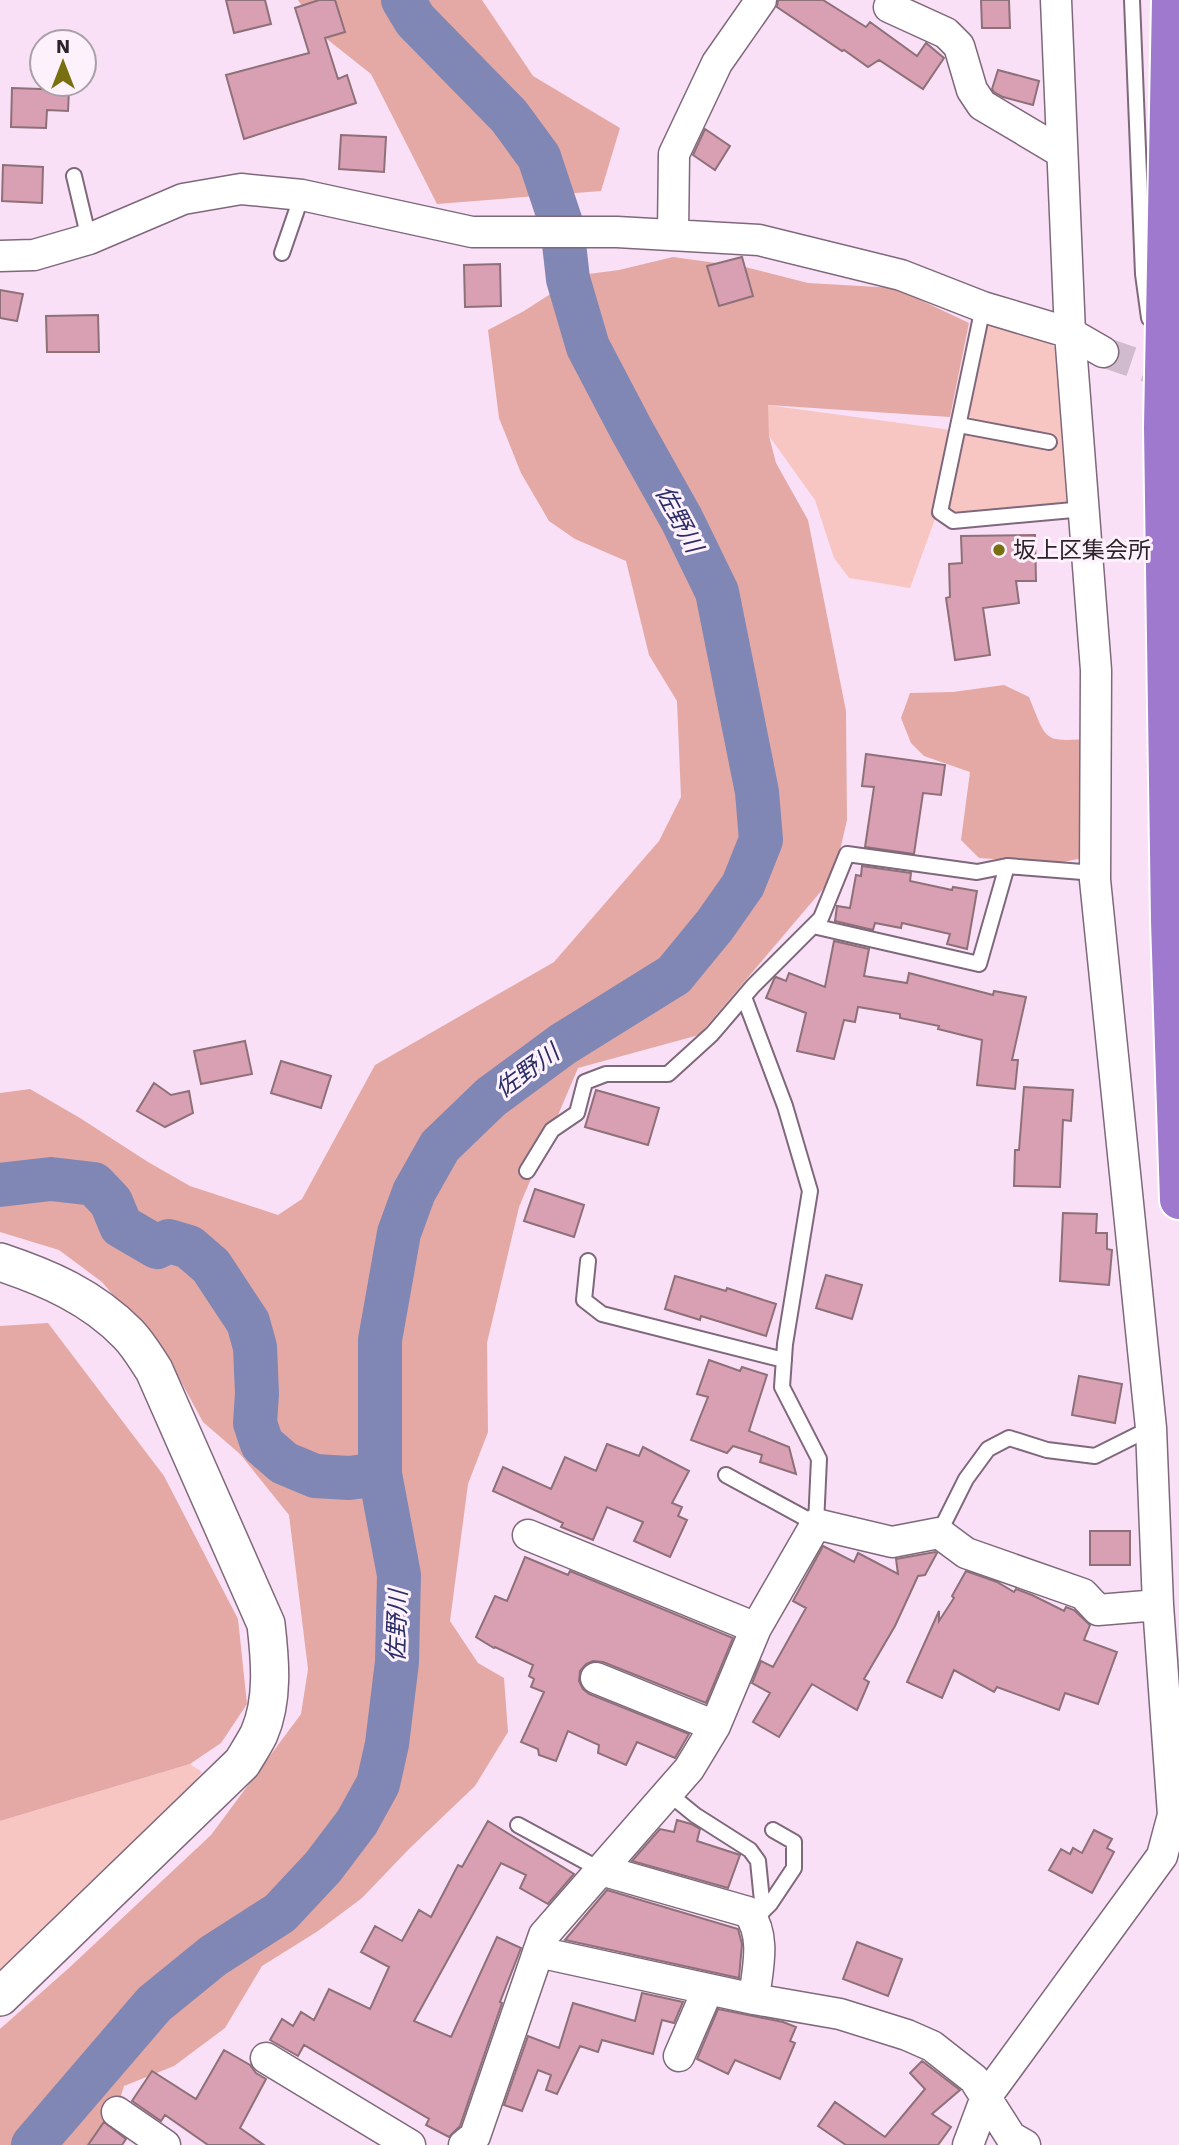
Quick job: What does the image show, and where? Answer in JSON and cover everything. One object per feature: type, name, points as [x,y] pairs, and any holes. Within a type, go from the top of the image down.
[{"type":"highway","points":[[1171,0],[1163,427],[1170,921],[1179,1200]]},
{"type":"street","points":[[673,234],[674,154],[717,63],[761,0]]},
{"type":"street","points":[[968,2145],[986,2097],[1162,1856],[1173,1815],[1158,1605],[1151,1428],[1096,873],[1096,670],[1070,332],[1056,0]]},
{"type":"street","points":[[889,7],[946,33],[959,46],[972,90],[982,104],[1061,152]]},
{"type":"street","points":[[0,256],[34,255],[89,239],[183,199],[242,188],[302,195],[472,232],[617,232],[759,240],[901,275],[983,307],[1070,332],[1103,352]]},
{"type":"street","points":[[0,1262],[49,1279],[92,1302],[130,1335],[154,1370],[266,1624],[269,1653],[269,1692],[260,1731],[242,1763],[0,1997]]},
{"type":"street","points":[[477,2142],[544,1935],[689,1769],[715,1726],[757,1628],[816,1524],[892,1542],[939,1533],[966,1553],[1083,1594],[1098,1610],[1158,1605]]},
{"type":"street","points":[[528,1535],[757,1628]]},
{"type":"street","points":[[596,1678],[715,1726]]},
{"type":"street","points":[[601,1870],[758,1915],[760,1940],[754,1999]]},
{"type":"street","points":[[538,1952],[754,1999],[840,2014],[907,2035],[932,2046],[974,2079],[1011,2137],[1025,2145]]},
{"type":"street","points":[[679,2056],[708,1989]]},
{"type":"street","points":[[266,2058],[410,2145]]},
{"type":"street","points":[[117,2112],[165,2145]]},
{"type":"lane","points":[[1132,0],[1143,274],[1163,427]]},
{"type":"lane","points":[[74,176],[89,239]]},
{"type":"lane","points":[[282,253],[302,195]]},
{"type":"lane","points":[[983,307],[940,512],[953,521],[1084,509]]},
{"type":"lane","points":[[959,425],[1049,442]]},
{"type":"lane","points":[[527,1171],[552,1130],[577,1112],[585,1082],[606,1074],[668,1074],[712,1034],[821,918],[847,854],[977,872],[1007,866],[1096,873]]},
{"type":"lane","points":[[813,926],[979,964],[1007,866]]},
{"type":"lane","points":[[726,1475],[816,1524],[819,1459],[782,1387],[810,1191],[785,1107],[744,997]]},
{"type":"lane","points":[[588,1261],[584,1300],[602,1314],[784,1360]]},
{"type":"lane","points":[[939,1533],[966,1479],[988,1449],[1009,1438],[1047,1450],[1096,1456],[1151,1428]]},
{"type":"lane","points":[[668,1793],[695,1815],[750,1850],[758,1861],[758,1915]]},
{"type":"lane","points":[[518,1825],[601,1870]]},
{"type":"lane","points":[[758,1915],[771,1904],[794,1868],[794,1842],[773,1830]]},
{"type":"shaded area","points":[[298,0],[482,0],[533,76],[620,128],[601,191],[437,204],[371,74],[318,32]]},
{"type":"shaded area","points":[[673,257],[745,267],[808,283],[895,288],[969,323],[950,417],[768,405],[769,436],[776,463],[808,520],[846,711],[847,820],[834,876],[699,1035],[578,1068],[519,1207],[487,1343],[488,1432],[468,1484],[450,1621],[478,1663],[504,1678],[508,1732],[475,1786],[362,1898],[318,1931],[262,1966],[225,2028],[174,2066],[124,2086],[106,2145],[0,2145],[0,2029],[211,1835],[301,1714],[308,1669],[289,1515],[240,1454],[203,1422],[172,1365],[102,1282],[59,1250],[0,1232],[0,1093],[30,1089],[190,1186],[278,1215],[302,1199],[375,1065],[554,962],[659,841],[681,797],[677,701],[649,655],[626,561],[575,539],[549,521],[521,473],[499,418],[488,330],[524,311],[580,275],[619,270]]},
{"type":"shaded area","points":[[983,322],[1050,344],[1060,351],[1084,509],[936,516],[910,588],[849,578],[834,558],[815,500],[769,436],[767,405],[966,432]]},
{"type":"shaded area","points":[[1004,685],[1029,697],[1040,724],[1049,736],[1064,740],[1092,739],[1088,857],[1058,863],[979,858],[961,840],[970,772],[924,756],[911,743],[901,718],[910,693],[953,692]]},
{"type":"shaded area","points":[[48,1323],[164,1476],[238,1619],[247,1704],[221,1743],[190,1764],[0,1821],[0,1326]]},
{"type":"shaded area","points":[[190,1764],[202,1772],[133,1869],[0,1997],[0,1821]]},
{"type":"building","points":[[226,0],[265,0],[271,24],[234,33]]},
{"type":"building","points":[[319,0],[335,0],[345,32],[325,38],[338,79],[347,75],[356,103],[244,139],[226,75],[309,53],[295,8]]},
{"type":"building","points":[[778,0],[823,0],[866,27],[870,22],[917,56],[926,43],[944,58],[923,89],[879,60],[868,67],[777,7]]},
{"type":"building","points":[[981,0],[1009,0],[1010,28],[982,28]]},
{"type":"building","points":[[998,70],[1039,81],[1033,105],[994,92],[992,89]]},
{"type":"building","points":[[12,88],[28,89],[28,98],[69,98],[68,111],[47,110],[46,128],[11,127]]},
{"type":"building","points":[[705,129],[730,146],[715,170],[693,155]]},
{"type":"building","points":[[341,135],[386,137],[384,172],[339,169]]},
{"type":"building","points":[[3,165],[43,167],[42,203],[2,201]]},
{"type":"building","points":[[742,257],[753,296],[719,306],[707,266]]},
{"type":"building","points":[[500,264],[501,306],[465,307],[464,265]]},
{"type":"building","points":[[0,290],[23,294],[17,321],[0,318]]},
{"type":"building","points":[[98,315],[99,352],[47,352],[46,316]]},
{"type":"building","points":[[1035,535],[1036,581],[1016,581],[1019,603],[983,608],[990,655],[955,660],[946,598],[950,597],[949,564],[962,563],[961,536]]},
{"type":"building","points":[[866,754],[945,765],[941,795],[923,793],[914,854],[865,847],[874,787],[862,786]]},
{"type":"building","points":[[862,866],[911,873],[910,881],[952,890],[953,887],[977,891],[967,949],[947,944],[950,934],[902,923],[901,928],[875,923],[873,930],[835,921],[837,906],[850,908],[856,875],[861,876]]},
{"type":"building","points":[[834,941],[869,949],[864,976],[907,983],[909,973],[993,995],[994,991],[1026,997],[1012,1060],[1018,1060],[1015,1089],[977,1085],[982,1040],[938,1029],[939,1026],[900,1018],[900,1014],[858,1007],[855,1022],[844,1020],[834,1059],[797,1051],[806,1013],[766,998],[774,979],[776,977],[786,981],[789,973],[825,987]]},
{"type":"building","points":[[245,1041],[252,1074],[201,1084],[194,1051]]},
{"type":"building","points":[[281,1061],[331,1076],[321,1108],[271,1093]]},
{"type":"building","points":[[154,1083],[171,1095],[189,1091],[193,1113],[165,1127],[137,1111]]},
{"type":"building","points":[[1024,1087],[1073,1090],[1071,1121],[1063,1120],[1060,1187],[1014,1186],[1015,1150],[1019,1150]]},
{"type":"building","points":[[596,1090],[659,1108],[648,1145],[585,1127]]},
{"type":"building","points":[[535,1189],[584,1205],[574,1237],[524,1221]]},
{"type":"building","points":[[1063,1213],[1097,1214],[1096,1233],[1107,1233],[1107,1249],[1112,1250],[1109,1285],[1060,1281]]},
{"type":"building","points":[[826,1275],[862,1285],[852,1319],[816,1308]]},
{"type":"building","points":[[675,1276],[726,1291],[727,1288],[776,1304],[766,1336],[701,1316],[700,1320],[665,1309]]},
{"type":"building","points":[[709,1360],[740,1371],[742,1367],[767,1375],[749,1431],[789,1447],[796,1474],[760,1462],[762,1455],[733,1446],[727,1453],[691,1440],[708,1397],[697,1394]]},
{"type":"building","points":[[1079,1376],[1122,1384],[1115,1423],[1072,1415]]},
{"type":"building","points":[[607,1444],[639,1456],[643,1447],[689,1471],[672,1503],[682,1507],[678,1516],[687,1520],[670,1557],[634,1541],[643,1522],[607,1507],[593,1540],[561,1527],[563,1523],[493,1491],[503,1467],[551,1489],[565,1457],[596,1471]]},
{"type":"building","points":[[1090,1531],[1130,1531],[1130,1565],[1090,1565]]},
{"type":"building","points":[[823,1546],[854,1562],[858,1553],[898,1574],[896,1559],[937,1553],[925,1575],[918,1576],[895,1626],[864,1679],[869,1682],[857,1710],[812,1684],[779,1737],[753,1722],[770,1693],[752,1683],[761,1661],[773,1667],[806,1608],[793,1601]]},
{"type":"building","points":[[525,1557],[568,1575],[570,1571],[733,1638],[706,1703],[603,1662],[593,1661],[580,1671],[579,1681],[589,1694],[689,1734],[675,1758],[637,1742],[626,1765],[598,1753],[599,1745],[568,1731],[556,1761],[539,1755],[538,1749],[521,1742],[544,1692],[531,1687],[534,1679],[529,1676],[533,1665],[476,1637],[495,1596],[507,1601]]},
{"type":"building","points":[[966,1571],[997,1582],[1014,1592],[1016,1589],[1032,1595],[1064,1611],[1066,1607],[1074,1610],[1090,1625],[1084,1640],[1117,1652],[1098,1704],[1065,1693],[1059,1710],[997,1687],[994,1692],[954,1670],[942,1698],[907,1682],[939,1611],[939,1621],[954,1598],[952,1596]]},
{"type":"building","points":[[677,1820],[700,1829],[697,1841],[740,1855],[728,1888],[632,1861],[660,1829],[674,1832]]},
{"type":"building","points":[[488,1821],[574,1874],[548,1904],[520,1888],[526,1875],[501,1863],[414,2021],[451,2037],[497,1937],[521,1948],[500,2002],[502,2003],[460,2126],[449,2137],[426,2125],[429,2119],[304,2045],[298,2056],[270,2040],[282,2019],[293,2026],[301,2012],[314,2020],[329,1989],[370,2009],[389,1967],[361,1952],[375,1926],[402,1941],[419,1910],[431,1917],[458,1865],[462,1867]]},
{"type":"building","points":[[1094,1830],[1112,1839],[1107,1848],[1114,1852],[1092,1893],[1049,1870],[1061,1849],[1070,1854],[1073,1848],[1082,1853]]},
{"type":"building","points":[[607,1890],[738,1929],[742,1944],[739,1978],[565,1940]]},
{"type":"building","points":[[857,1942],[902,1959],[888,1996],[843,1979]]},
{"type":"building","points":[[642,1993],[683,2002],[674,2023],[662,2020],[653,2054],[602,2040],[598,2052],[580,2046],[557,2094],[546,2090],[551,2075],[538,2070],[522,2111],[504,2105],[528,2036],[559,2048],[573,2003],[635,2021]]},
{"type":"building","points":[[718,2009],[796,2027],[790,2041],[795,2043],[780,2079],[735,2060],[728,2074],[697,2059]]},
{"type":"building","points":[[224,2050],[250,2065],[266,2079],[240,2128],[264,2145],[208,2145],[165,2115],[161,2121],[132,2101],[152,2071],[196,2099]]},
{"type":"building","points":[[922,2061],[960,2090],[932,2114],[951,2127],[938,2145],[846,2145],[818,2126],[835,2102],[885,2137],[925,2089],[910,2073]]},
{"type":"building","points":[[104,2122],[126,2139],[122,2145],[88,2145]]},
{"type":"waterway","name":"佐野川","points":[[33,2145],[154,2004],[213,1956],[280,1913],[323,1867],[357,1822],[378,1784],[387,1744],[397,1662],[399,1575],[380,1474],[380,1340],[399,1233],[414,1192],[440,1146],[491,1097],[563,1044],[674,975],[715,925],[743,885],[761,840],[757,792],[717,592],[682,520],[588,347],[568,279],[562,226],[539,157],[509,116],[415,20],[403,0]]},
{"type":"waterway","points":[[0,1185],[51,1179],[94,1184],[111,1202],[121,1226],[157,1247],[169,1241],[189,1247],[211,1266],[248,1322],[255,1347],[255,1423],[262,1444],[284,1463],[315,1476],[349,1478],[380,1474]]},
{"type":"tunnel","points":[[1103,352],[1179,378]]},
{"type":"place","name":"坂上区集会所","points":[[999,550]]}]
